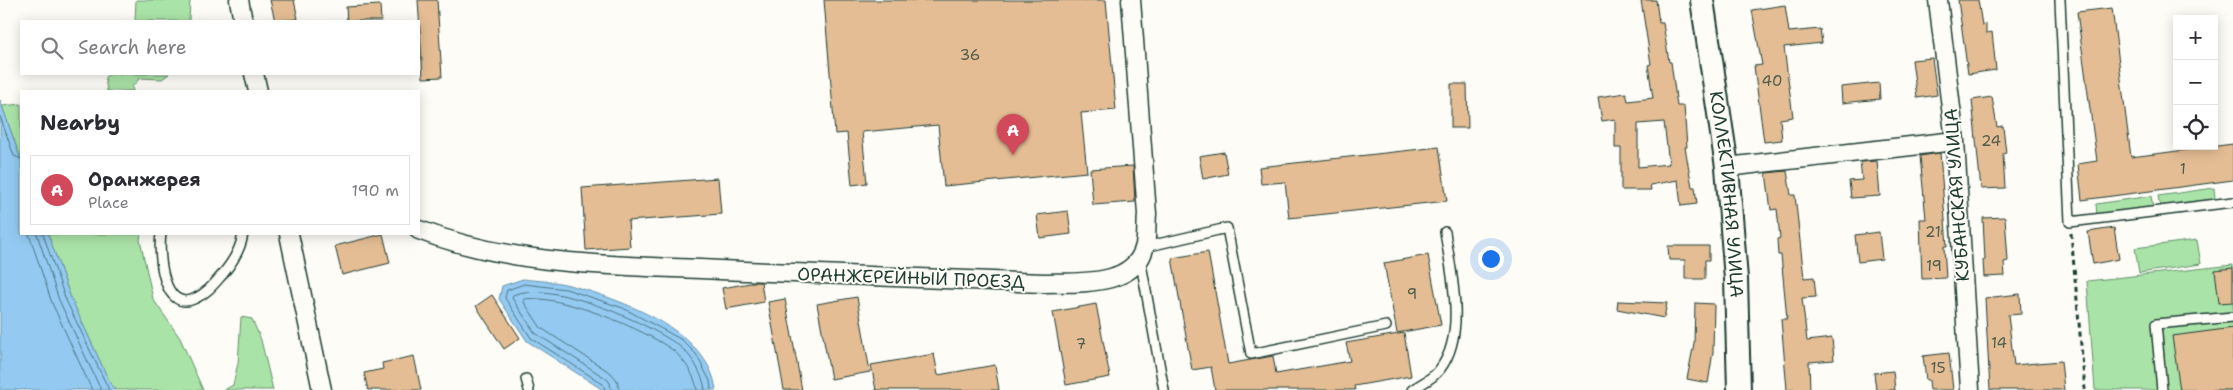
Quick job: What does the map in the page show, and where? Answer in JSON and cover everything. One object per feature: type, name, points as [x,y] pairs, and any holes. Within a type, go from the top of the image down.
[{"type":"street","points":[[239,0],[243,20]]},
{"type":"street","points":[[1131,0],[1147,214],[1142,251]]},
{"type":"street","name":"КОЛЛЕКТИВНАЯ УЛИЦА","points":[[1702,0],[1727,167],[1736,279],[1739,390]]},
{"type":"street","name":"КУБАНСКАЯ УЛИЦА","points":[[1938,0],[1955,141],[1970,390]]},
{"type":"street","points":[[254,75],[258,90]]},
{"type":"street","points":[[1727,167],[1955,141]]},
{"type":"street","name":"ОРАНЖЕРЕЙНЫЙ ПРОЕЗД","points":[[420,230],[493,253],[591,264],[1044,283],[1109,280],[1133,268],[1142,251]]},
{"type":"street","points":[[289,235],[322,390]]},
{"type":"lane","points":[[2060,0],[2070,222],[2233,202]]},
{"type":"lane","points":[[1164,390],[1142,251],[1227,228],[1251,354],[1386,326]]},
{"type":"lane","points":[[1412,390],[1440,371],[1447,358],[1452,341],[1456,315],[1445,232]]},
{"type":"lane","points":[[161,235],[159,246],[164,280],[173,296],[183,301],[194,299],[207,292],[231,265],[242,242],[243,235]]},
{"type":"lane","points":[[2162,390],[2156,324],[2233,316]]},
{"type":"lane","points":[[526,379],[529,390]]},
{"type":"path","points":[[2070,222],[2085,390]]},
{"type":"green space","points":[[136,0],[190,0],[189,20],[135,20]]},
{"type":"green space","points":[[108,75],[168,75],[162,79],[140,78],[132,87],[133,90],[107,90],[105,77]]},
{"type":"green space","points":[[20,104],[20,157],[2,106]]},
{"type":"green space","points":[[2214,188],[2215,199],[2160,206],[2158,196]]},
{"type":"green space","points":[[2151,196],[2153,208],[2097,215],[2096,204]]},
{"type":"green space","points":[[48,235],[141,235],[140,240],[153,299],[180,338],[203,390],[115,390],[70,296]]},
{"type":"green space","points":[[2197,240],[2201,264],[2139,273],[2135,248]]},
{"type":"green space","points":[[2233,265],[2233,390],[2095,390],[2087,281]]},
{"type":"green space","points":[[241,317],[252,319],[261,340],[273,390],[224,390],[233,385],[238,363]]},
{"type":"water","points":[[0,100],[20,157],[20,235],[48,235],[70,296],[115,390],[0,390]]},
{"type":"water","points":[[523,279],[563,284],[589,291],[659,320],[680,334],[697,350],[710,369],[716,390],[603,390],[527,341],[499,299],[502,286]]},
{"type":"building","points":[[270,0],[294,0],[298,19],[275,20]]},
{"type":"building","points":[[418,0],[437,0],[442,77],[423,78]]},
{"type":"building","points":[[824,0],[1106,0],[1116,110],[1081,113],[1087,172],[944,186],[938,125],[862,132],[867,183],[852,185],[847,133],[835,134]]},
{"type":"building","points":[[1641,0],[1656,0],[1659,23],[1663,23],[1677,106],[1684,106],[1687,147],[1685,147],[1692,187],[1695,187],[1697,204],[1681,206],[1678,180],[1650,185],[1651,190],[1621,190],[1621,148],[1615,148],[1615,119],[1602,121],[1598,97],[1626,93],[1628,101],[1653,98],[1648,65],[1651,64]],"holes":[[[1664,122],[1669,164],[1638,167],[1638,124]]]},
{"type":"building","points":[[1958,0],[1978,0],[1982,25],[1986,24],[1986,33],[1992,32],[1996,70],[1968,74]]},
{"type":"building","points":[[380,5],[381,20],[347,20],[346,7]]},
{"type":"building","points":[[1785,5],[1789,32],[1820,29],[1822,43],[1784,47],[1793,117],[1780,119],[1782,140],[1764,142],[1754,66],[1762,65],[1752,10]]},
{"type":"building","points":[[2112,8],[2131,157],[2186,150],[2218,150],[2218,146],[2233,144],[2233,180],[2082,200],[2078,164],[2097,161],[2077,12]]},
{"type":"building","points":[[1932,58],[1937,95],[1917,98],[1912,60]]},
{"type":"building","points":[[1879,83],[1880,99],[1842,103],[1841,87]]},
{"type":"building","points":[[1451,84],[1467,84],[1468,128],[1451,128]]},
{"type":"building","points":[[1992,97],[1997,127],[2003,126],[2006,153],[2003,154],[2005,188],[1981,189],[1972,100]]},
{"type":"building","points":[[1439,147],[1447,201],[1289,218],[1285,182],[1261,184],[1259,167]]},
{"type":"building","points":[[1224,152],[1228,174],[1203,179],[1199,156]]},
{"type":"building","points":[[1940,153],[1947,246],[1944,246],[1946,278],[1922,279],[1920,219],[1926,219],[1920,156]]},
{"type":"building","points":[[1877,161],[1880,196],[1851,198],[1849,181],[1862,180],[1860,162]]},
{"type":"building","points":[[1133,166],[1135,202],[1093,205],[1090,169]]},
{"type":"building","points":[[1787,171],[1791,195],[1795,195],[1804,278],[1814,277],[1816,297],[1802,298],[1807,341],[1832,338],[1834,360],[1809,362],[1810,390],[1787,390],[1781,319],[1787,319],[1781,255],[1778,255],[1777,239],[1780,238],[1777,209],[1771,210],[1766,173]]},
{"type":"building","points":[[718,178],[721,214],[628,221],[630,247],[586,250],[582,188]]},
{"type":"building","points":[[1068,211],[1071,234],[1040,238],[1037,215]]},
{"type":"building","points":[[2005,217],[2008,261],[2004,262],[2005,276],[1984,277],[1983,218]]},
{"type":"building","points":[[2114,228],[2119,259],[2093,264],[2088,232]]},
{"type":"building","points":[[1879,232],[1882,259],[1858,262],[1855,235]]},
{"type":"building","points":[[383,235],[390,263],[342,275],[335,246]]},
{"type":"building","points":[[1668,246],[1709,246],[1709,260],[1705,260],[1705,279],[1685,279],[1685,260],[1669,260]]},
{"type":"building","points":[[1208,252],[1228,364],[1273,356],[1276,374],[1350,361],[1346,343],[1404,333],[1411,376],[1354,386],[1355,390],[1215,390],[1211,367],[1192,370],[1172,258]]},
{"type":"building","points":[[1428,255],[1441,325],[1397,333],[1384,263]]},
{"type":"building","points":[[2233,268],[2233,302],[2219,303],[2215,270]]},
{"type":"building","points":[[761,282],[764,302],[726,309],[722,288]]},
{"type":"building","points":[[2020,294],[2021,314],[2008,315],[2014,365],[2061,361],[2064,390],[1990,390],[1985,298]]},
{"type":"building","points":[[492,295],[520,338],[504,349],[476,306]]},
{"type":"building","points":[[857,297],[870,372],[831,379],[817,304]]},
{"type":"building","points":[[785,299],[802,390],[784,390],[768,302]]},
{"type":"building","points":[[1618,301],[1667,303],[1664,318],[1617,309]]},
{"type":"building","points":[[1695,303],[1714,304],[1713,352],[1708,383],[1687,379],[1694,343]]},
{"type":"building","points":[[1096,304],[1110,377],[1066,385],[1053,312]]},
{"type":"building","points":[[2233,328],[2233,390],[2180,390],[2172,336]]},
{"type":"building","points":[[1949,353],[1953,390],[1930,390],[1929,380],[1926,380],[1923,356]]},
{"type":"building","points":[[934,354],[938,375],[995,365],[999,390],[876,390],[871,365]]},
{"type":"building","points":[[414,356],[421,390],[368,390],[364,373],[383,369],[382,363]]},
{"type":"building","points":[[1893,371],[1895,390],[1876,390],[1874,373]]},
{"type":"place","name":"Оранжерея","points":[[1013,155]]}]
